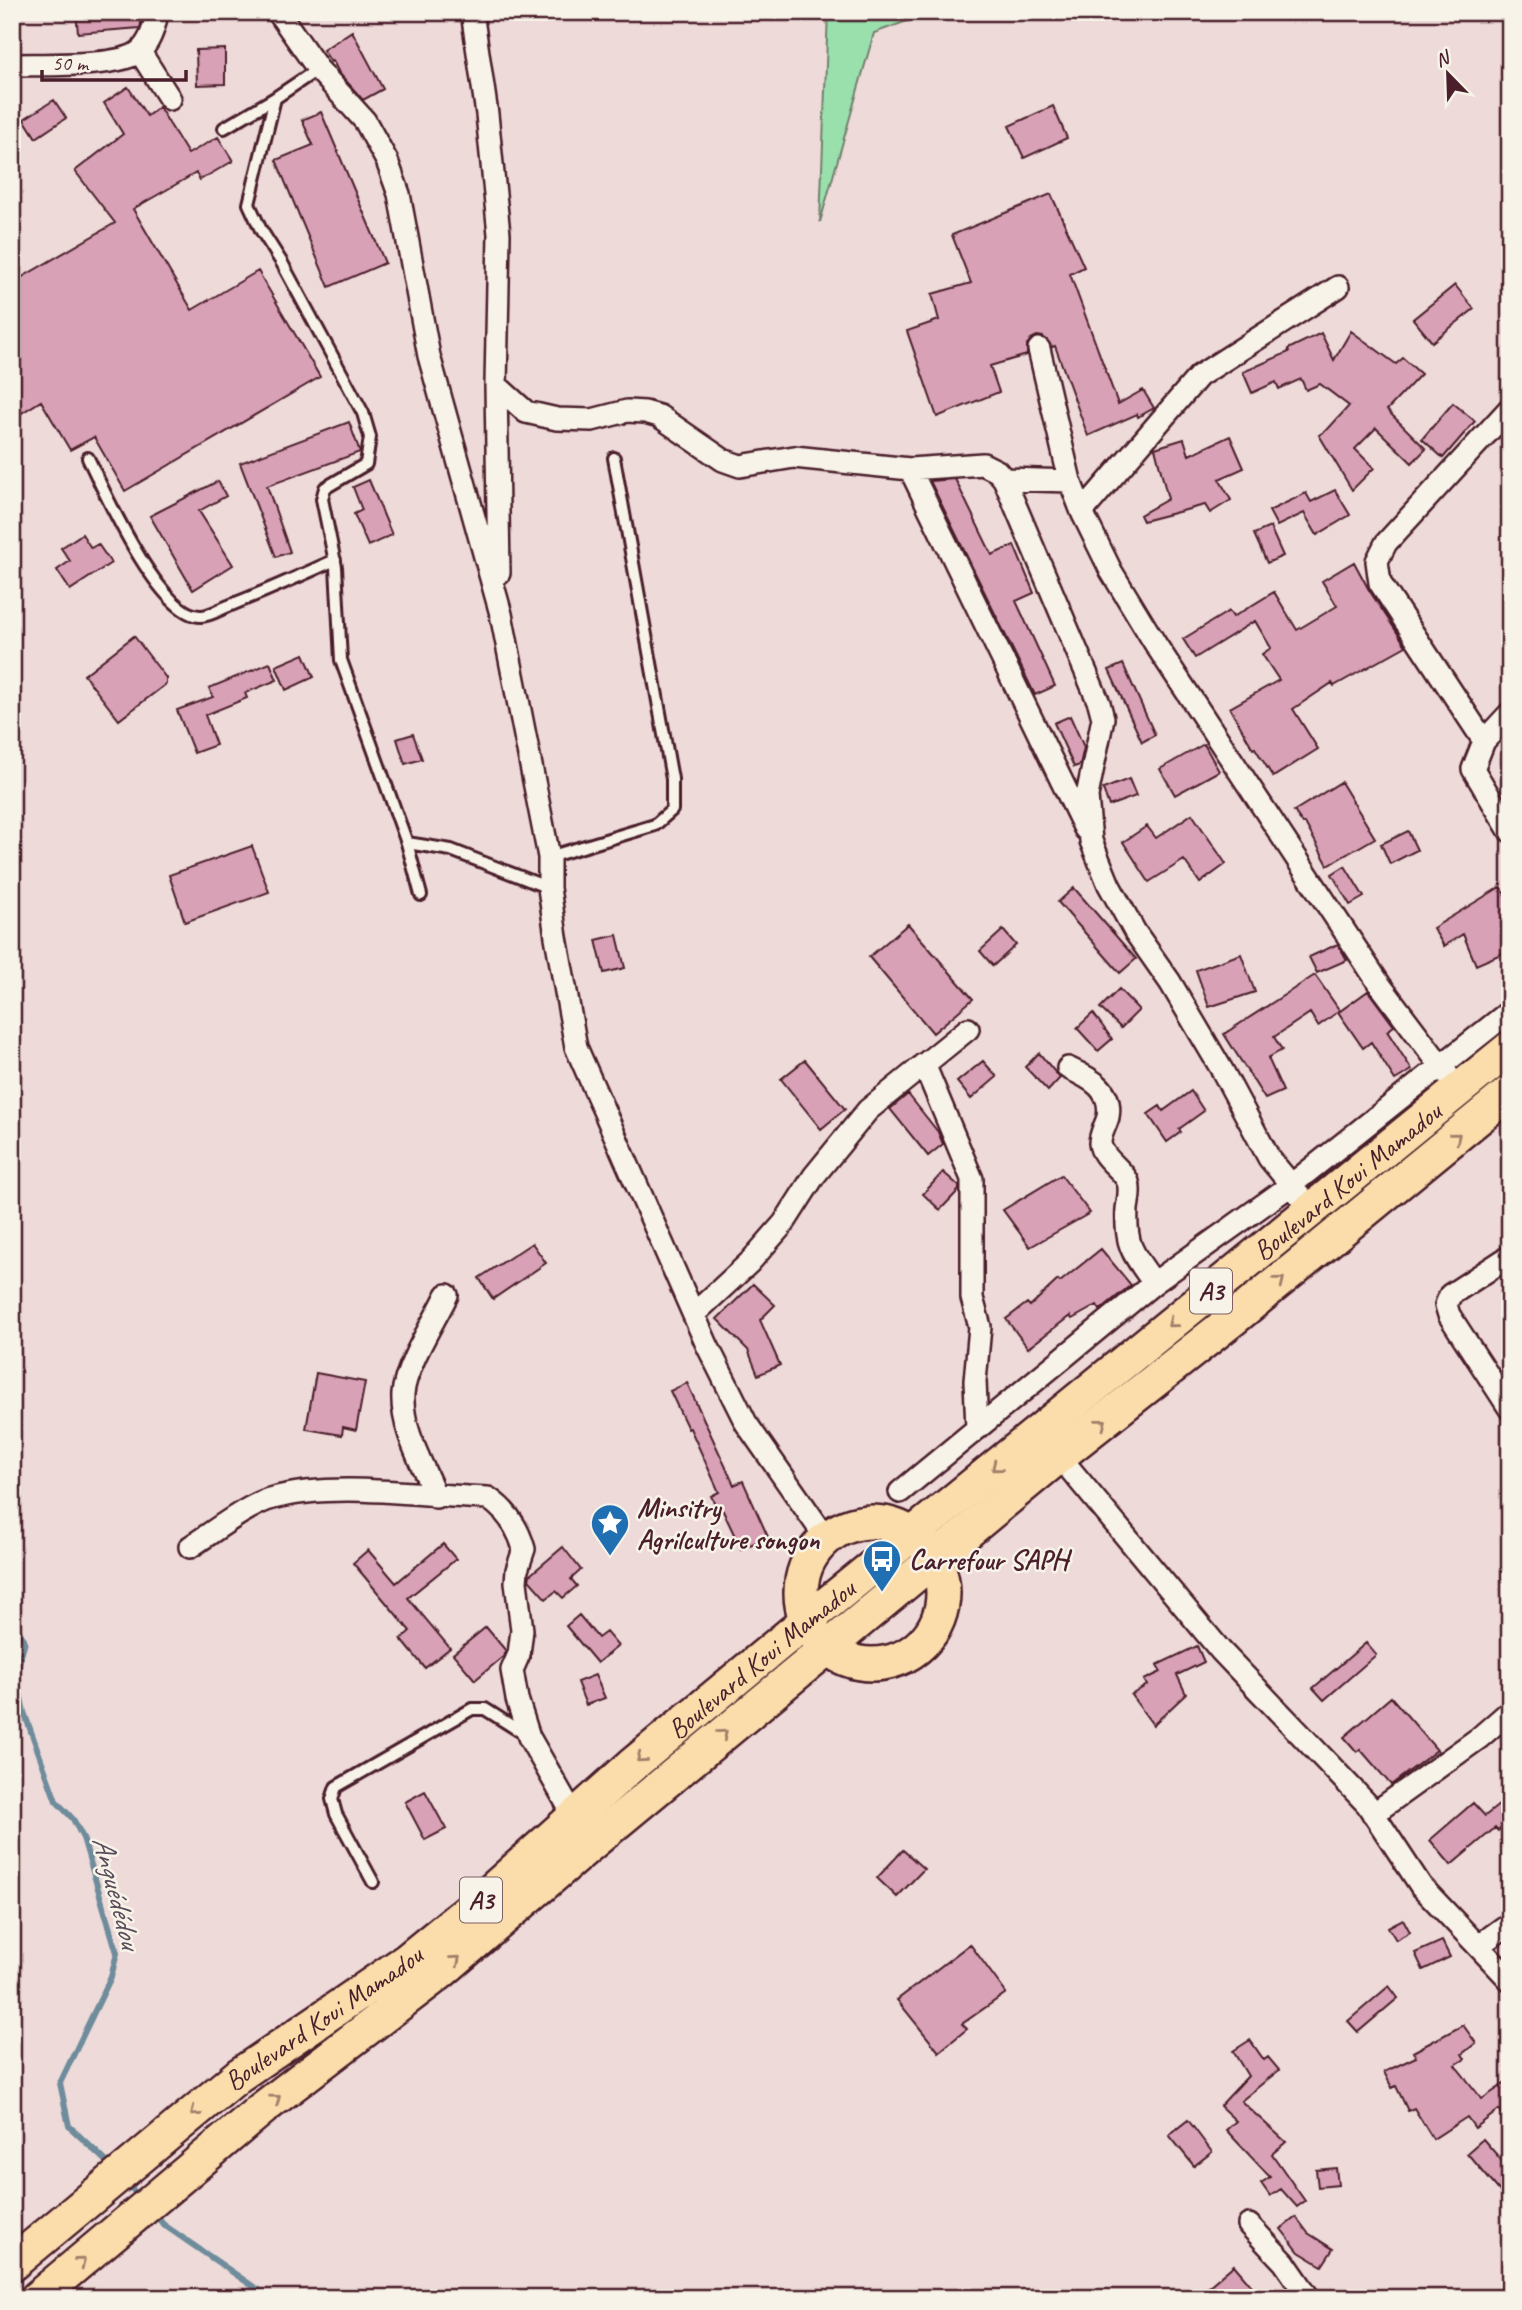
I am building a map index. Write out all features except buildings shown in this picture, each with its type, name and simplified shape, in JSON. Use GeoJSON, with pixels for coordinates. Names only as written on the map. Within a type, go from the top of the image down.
{"type":"FeatureCollection","features":[{"type":"Feature","properties":{"kind":"main road","name":"Boulevard Koui Mamadou"},"geometry":{"type":"LineString","coordinates":[[12,2264],[239,2075],[407,1961],[481,1900],[574,1816],[913,1534],[1301,1197],[1450,1078],[1510,1048]]}},
{"type":"Feature","properties":{"kind":"main road","name":"Boulevard Koui Mamadou"},"geometry":{"type":"LineString","coordinates":[[37,2298],[263,2108],[440,1973],[587,1847],[1059,1456],[1233,1319],[1510,1093]]}},
{"type":"Feature","properties":{"kind":"main road"},"geometry":{"type":"LineString","coordinates":[[869,1522],[892,1524],[913,1534],[926,1545],[936,1560],[943,1583],[942,1607],[933,1630],[918,1648],[896,1660],[872,1664],[848,1660],[827,1648],[815,1636],[806,1621],[801,1599],[803,1577],[811,1556],[827,1538],[846,1527],[869,1522]]}},
{"type":"Feature","properties":{"kind":"street"},"geometry":{"type":"LineString","coordinates":[[12,65],[121,60],[140,52],[155,27],[158,12]]}},
{"type":"Feature","properties":{"kind":"street"},"geometry":{"type":"LineString","coordinates":[[278,12],[318,69],[365,121],[387,161],[399,194],[429,356],[501,614],[549,857],[549,888],[576,1047],[694,1314],[746,1423],[827,1538]]}},
{"type":"Feature","properties":{"kind":"street"},"geometry":{"type":"LineString","coordinates":[[472,12],[487,114],[499,234],[496,385],[497,540],[501,614]]}},
{"type":"Feature","properties":{"kind":"street"},"geometry":{"type":"LineString","coordinates":[[140,52],[170,99]]}},
{"type":"Feature","properties":{"kind":"street"},"geometry":{"type":"LineString","coordinates":[[1082,512],[1199,376],[1338,286]]}},
{"type":"Feature","properties":{"kind":"street"},"geometry":{"type":"LineString","coordinates":[[1039,349],[1070,481],[1111,572],[1156,645],[1380,985],[1450,1078],[1510,1011]]}},
{"type":"Feature","properties":{"kind":"street"},"geometry":{"type":"LineString","coordinates":[[496,385],[526,412],[557,419],[592,420],[626,411],[652,414],[723,460],[740,466],[794,457],[910,469],[984,464],[997,471],[1004,479],[1103,718],[1087,796],[1091,841]]}},
{"type":"Feature","properties":{"kind":"street"},"geometry":{"type":"LineString","coordinates":[[1484,741],[1380,583],[1377,561],[1387,543],[1510,408]]}},
{"type":"Feature","properties":{"kind":"street"},"geometry":{"type":"LineString","coordinates":[[900,1492],[1154,1283],[1301,1197],[1269,1158],[1222,1070],[1176,993],[1135,932],[1109,885],[1091,841],[910,469]]}},
{"type":"Feature","properties":{"kind":"street"},"geometry":{"type":"LineString","coordinates":[[1004,479],[1070,481]]}},
{"type":"Feature","properties":{"kind":"street"},"geometry":{"type":"LineString","coordinates":[[1510,713],[1484,741],[1473,769],[1510,831]]}},
{"type":"Feature","properties":{"kind":"street"},"geometry":{"type":"LineString","coordinates":[[694,1314],[749,1263],[784,1223],[814,1176],[868,1110],[968,1029]]}},
{"type":"Feature","properties":{"kind":"street"},"geometry":{"type":"LineString","coordinates":[[924,1064],[972,1179],[972,1298],[980,1327],[975,1381],[977,1429]]}},
{"type":"Feature","properties":{"kind":"street"},"geometry":{"type":"LineString","coordinates":[[1068,1068],[1091,1078],[1104,1091],[1109,1103],[1108,1118],[1100,1141],[1101,1149],[1128,1181],[1130,1191],[1126,1229],[1130,1251],[1154,1283]]}},
{"type":"Feature","properties":{"kind":"street"},"geometry":{"type":"LineString","coordinates":[[1510,1256],[1450,1296],[1446,1305],[1449,1315],[1510,1409]]}},
{"type":"Feature","properties":{"kind":"street"},"geometry":{"type":"LineString","coordinates":[[436,1497],[407,1424],[403,1394],[407,1375],[447,1295]]}},
{"type":"Feature","properties":{"kind":"street"},"geometry":{"type":"LineString","coordinates":[[1059,1456],[1221,1651],[1367,1804],[1421,1886],[1510,1980]]}},
{"type":"Feature","properties":{"kind":"street"},"geometry":{"type":"LineString","coordinates":[[190,1547],[271,1498],[327,1489],[488,1498],[504,1511],[518,1531],[524,1549],[516,1581],[522,1630],[519,1654],[512,1670],[517,1699],[528,1737],[574,1816]]}},
{"type":"Feature","properties":{"kind":"street"},"geometry":{"type":"LineString","coordinates":[[1373,1814],[1479,1738],[1510,1711]]}},
{"type":"Feature","properties":{"kind":"street"},"geometry":{"type":"LineString","coordinates":[[1478,1946],[1510,1923]]}},
{"type":"Feature","properties":{"kind":"street"},"geometry":{"type":"LineString","coordinates":[[1249,2225],[1284,2262],[1309,2298]]}},
{"type":"Feature","properties":{"kind":"lane"},"geometry":{"type":"LineString","coordinates":[[224,128],[318,69]]}},
{"type":"Feature","properties":{"kind":"lane"},"geometry":{"type":"LineString","coordinates":[[275,98],[249,204],[363,413],[370,437],[366,464],[324,488],[322,499],[335,559],[341,660],[407,843],[421,895]]}},
{"type":"Feature","properties":{"kind":"lane"},"geometry":{"type":"LineString","coordinates":[[88,458],[130,543],[165,592],[191,614],[202,617],[261,594],[335,559]]}},
{"type":"Feature","properties":{"kind":"lane"},"geometry":{"type":"LineString","coordinates":[[549,857],[654,825],[672,810],[672,779],[614,458]]}},
{"type":"Feature","properties":{"kind":"lane"},"geometry":{"type":"LineString","coordinates":[[407,843],[451,850],[549,888]]}},
{"type":"Feature","properties":{"kind":"lane"},"geometry":{"type":"LineString","coordinates":[[373,1882],[336,1814],[332,1799],[336,1787],[472,1709],[485,1709],[528,1737]]}},
{"type":"Feature","properties":{"kind":"green space"},"geometry":{"type":"Polygon","coordinates":[[[828,12],[932,12],[874,33],[820,222],[828,12]]]}},
{"type":"Feature","properties":{"kind":"waterway","name":"Anguédédou"},"geometry":{"type":"LineString","coordinates":[[12,1618],[25,1642],[16,1673],[24,1712],[56,1801],[73,1819],[83,1838],[117,1953],[111,1977],[60,2083],[69,2126],[113,2168]]}},
{"type":"Feature","properties":{"kind":"waterway","name":"Anguédédou"},"geometry":{"type":"LineString","coordinates":[[125,2181],[141,2199]]}},
{"type":"Feature","properties":{"kind":"waterway","name":"Anguédédou"},"geometry":{"type":"LineString","coordinates":[[153,2213],[164,2225],[270,2298]]}},
{"type":"Feature","properties":{"kind":"place","name":"Minsitry Agrilculture songon"},"geometry":{"type":"Point","coordinates":[610,1557]}},
{"type":"Feature","properties":{"kind":"place","name":"Carrefour SAPH"},"geometry":{"type":"Point","coordinates":[882,1593]}}]}
